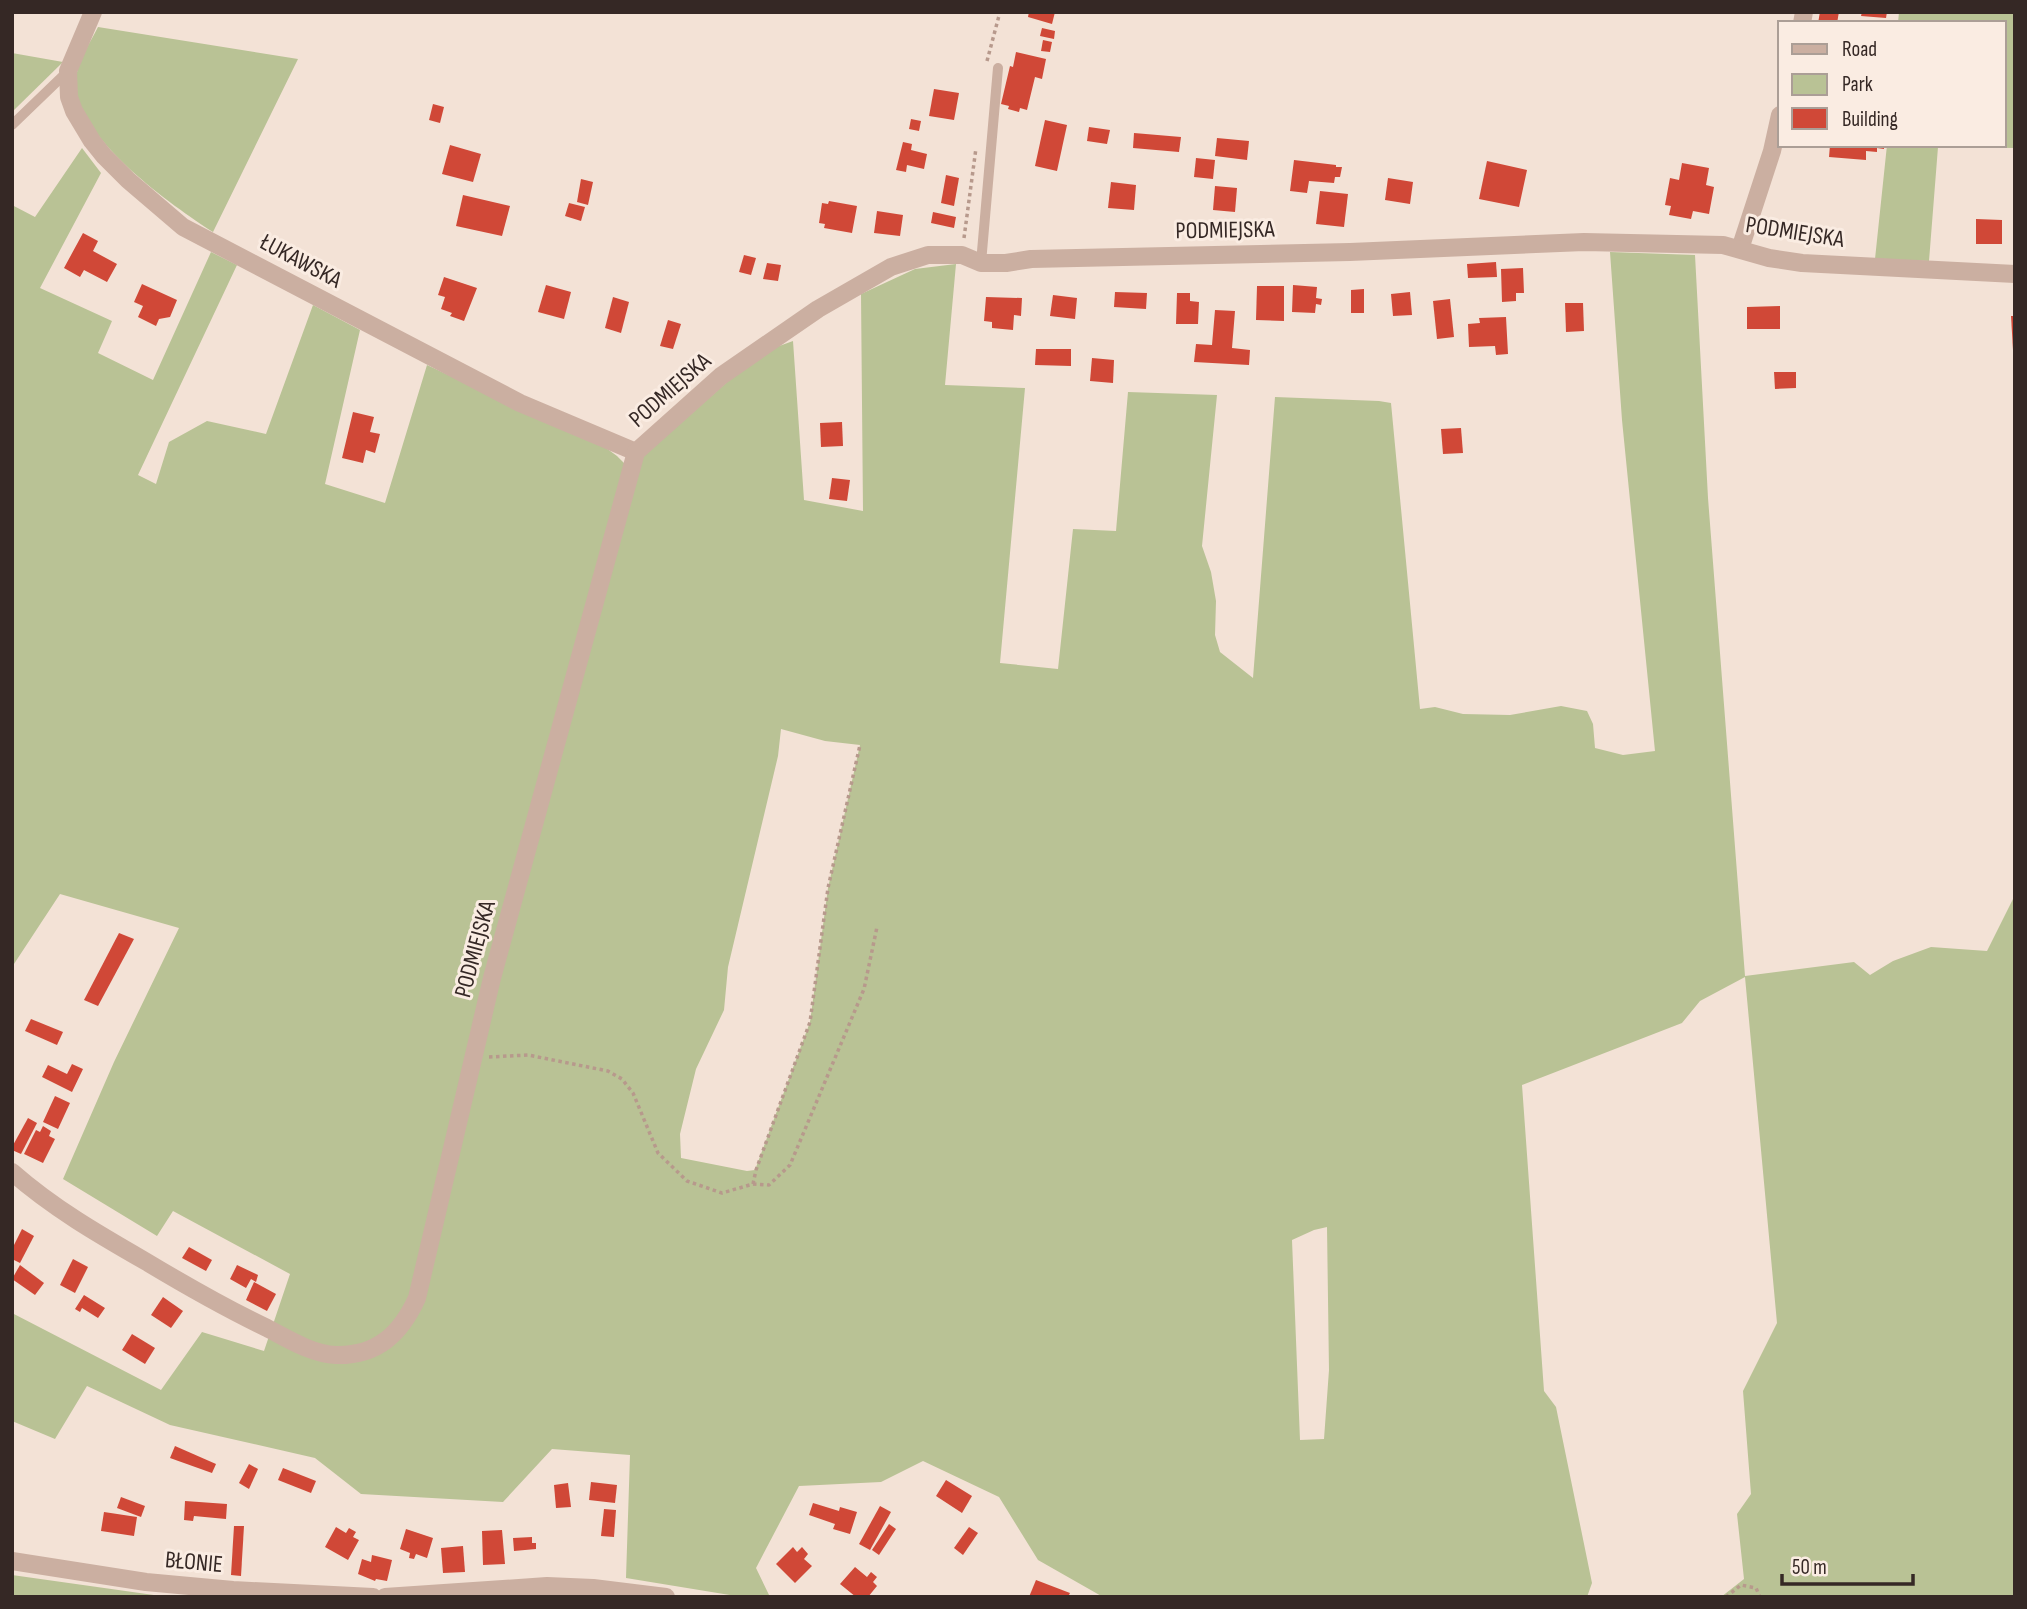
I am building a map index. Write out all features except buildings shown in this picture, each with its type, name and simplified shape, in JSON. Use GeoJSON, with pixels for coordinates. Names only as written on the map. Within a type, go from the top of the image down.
{"type":"FeatureCollection","features":[{"type":"Feature","properties":{"kind":"street","name":"ŁUKAWSKA"},"geometry":{"type":"LineString","coordinates":[[93,12],[68,71],[69,97],[74,111],[92,141],[128,180],[183,227],[520,403],[636,453]]}},
{"type":"Feature","properties":{"kind":"street"},"geometry":{"type":"LineString","coordinates":[[1740,249],[1765,174],[1778,123]]}},
{"type":"Feature","properties":{"kind":"street","name":"PODMIEJSKA"},"geometry":{"type":"LineString","coordinates":[[12,1172],[65,1215],[223,1307],[324,1354],[344,1355],[388,1341],[409,1316],[417,1298],[492,978],[636,453],[721,376],[797,322],[891,267],[928,255],[962,255],[981,263],[1006,263],[1031,259],[1350,252],[1584,242],[1701,244],[1740,249],[1769,258],[1802,263],[2015,274]]}},
{"type":"Feature","properties":{"kind":"street","name":"BŁONIE"},"geometry":{"type":"LineString","coordinates":[[12,1561],[146,1583],[233,1593],[373,1597]]}},
{"type":"Feature","properties":{"kind":"street"},"geometry":{"type":"LineString","coordinates":[[385,1597],[547,1586],[593,1588],[666,1597]]}},
{"type":"Feature","properties":{"kind":"lane"},"geometry":{"type":"LineString","coordinates":[[981,263],[998,68]]}},
{"type":"Feature","properties":{"kind":"lane"},"geometry":{"type":"LineString","coordinates":[[12,125],[68,71]]}},
{"type":"Feature","properties":{"kind":"path"},"geometry":{"type":"LineString","coordinates":[[753,1184],[810,1022],[828,888],[860,745]]}},
{"type":"Feature","properties":{"kind":"path"},"geometry":{"type":"LineString","coordinates":[[473,1059],[528,1055],[608,1071],[622,1079],[633,1093],[658,1153],[687,1181],[722,1192],[753,1184],[769,1185],[790,1165],[864,989],[877,927]]}},
{"type":"Feature","properties":{"kind":"path"},"geometry":{"type":"LineString","coordinates":[[1726,1597],[1741,1585],[1756,1588],[1760,1597]]}},
{"type":"Feature","properties":{"kind":"green space"},"geometry":{"type":"Polygon","coordinates":[[[1899,12],[2015,12],[2015,148],[1938,147],[2006,147],[2006,21],[1898,21],[1899,12]]]}},
{"type":"Feature","properties":{"kind":"green space"},"geometry":{"type":"Polygon","coordinates":[[[98,27],[298,59],[213,232],[173,204],[127,166],[105,144],[89,121],[78,99],[76,77],[82,57],[98,27]]]}},
{"type":"Feature","properties":{"kind":"green space"},"geometry":{"type":"Polygon","coordinates":[[[12,53],[63,62],[12,112],[12,53]]]}},
{"type":"Feature","properties":{"kind":"green space"},"geometry":{"type":"Polygon","coordinates":[[[1887,147],[1938,147],[1929,261],[1875,259],[1887,147]]]}},
{"type":"Feature","properties":{"kind":"green space"},"geometry":{"type":"Polygon","coordinates":[[[82,148],[101,173],[40,288],[112,321],[98,353],[153,380],[211,252],[237,265],[138,475],[156,484],[169,442],[207,421],[266,434],[313,305],[360,330],[325,484],[385,503],[427,365],[553,424],[591,437],[631,470],[643,456],[760,353],[793,341],[804,500],[863,511],[861,294],[915,269],[956,264],[945,385],[1025,388],[1000,663],[1058,669],[1073,529],[1116,531],[1128,392],[1217,395],[1202,546],[1211,572],[1216,601],[1215,635],[1220,652],[1253,678],[1275,397],[1391,403],[1420,709],[1435,707],[1463,714],[1510,715],[1561,706],[1587,711],[1593,724],[1595,748],[1623,755],[1655,751],[1622,420],[1610,252],[1695,255],[1708,498],[1745,976],[1854,962],[1870,975],[1893,961],[1931,947],[1987,951],[2015,895],[2015,1597],[1721,1597],[1744,1579],[1737,1514],[1751,1494],[1743,1391],[1777,1323],[1745,977],[1700,1001],[1682,1023],[1522,1085],[1544,1391],[1556,1407],[1592,1583],[1587,1597],[1103,1597],[1038,1560],[999,1497],[923,1461],[881,1482],[799,1486],[756,1568],[770,1597],[742,1597],[626,1578],[630,1455],[552,1449],[503,1502],[361,1494],[315,1458],[170,1425],[87,1386],[55,1439],[12,1421],[12,1313],[161,1390],[202,1332],[264,1351],[290,1274],[173,1211],[157,1236],[63,1179],[114,1062],[179,928],[60,894],[12,967],[12,205],[35,217],[82,148]],[[781,729],[778,756],[728,967],[724,1010],[696,1069],[680,1134],[681,1158],[747,1171],[755,1170],[810,1022],[828,888],[860,745],[825,741],[781,729]],[[1327,1227],[1292,1240],[1300,1440],[1324,1439],[1329,1370],[1327,1227]]]}},
{"type":"Feature","properties":{"kind":"green space"},"geometry":{"type":"Polygon","coordinates":[[[12,1575],[168,1597],[12,1597],[12,1575]]]}}]}
